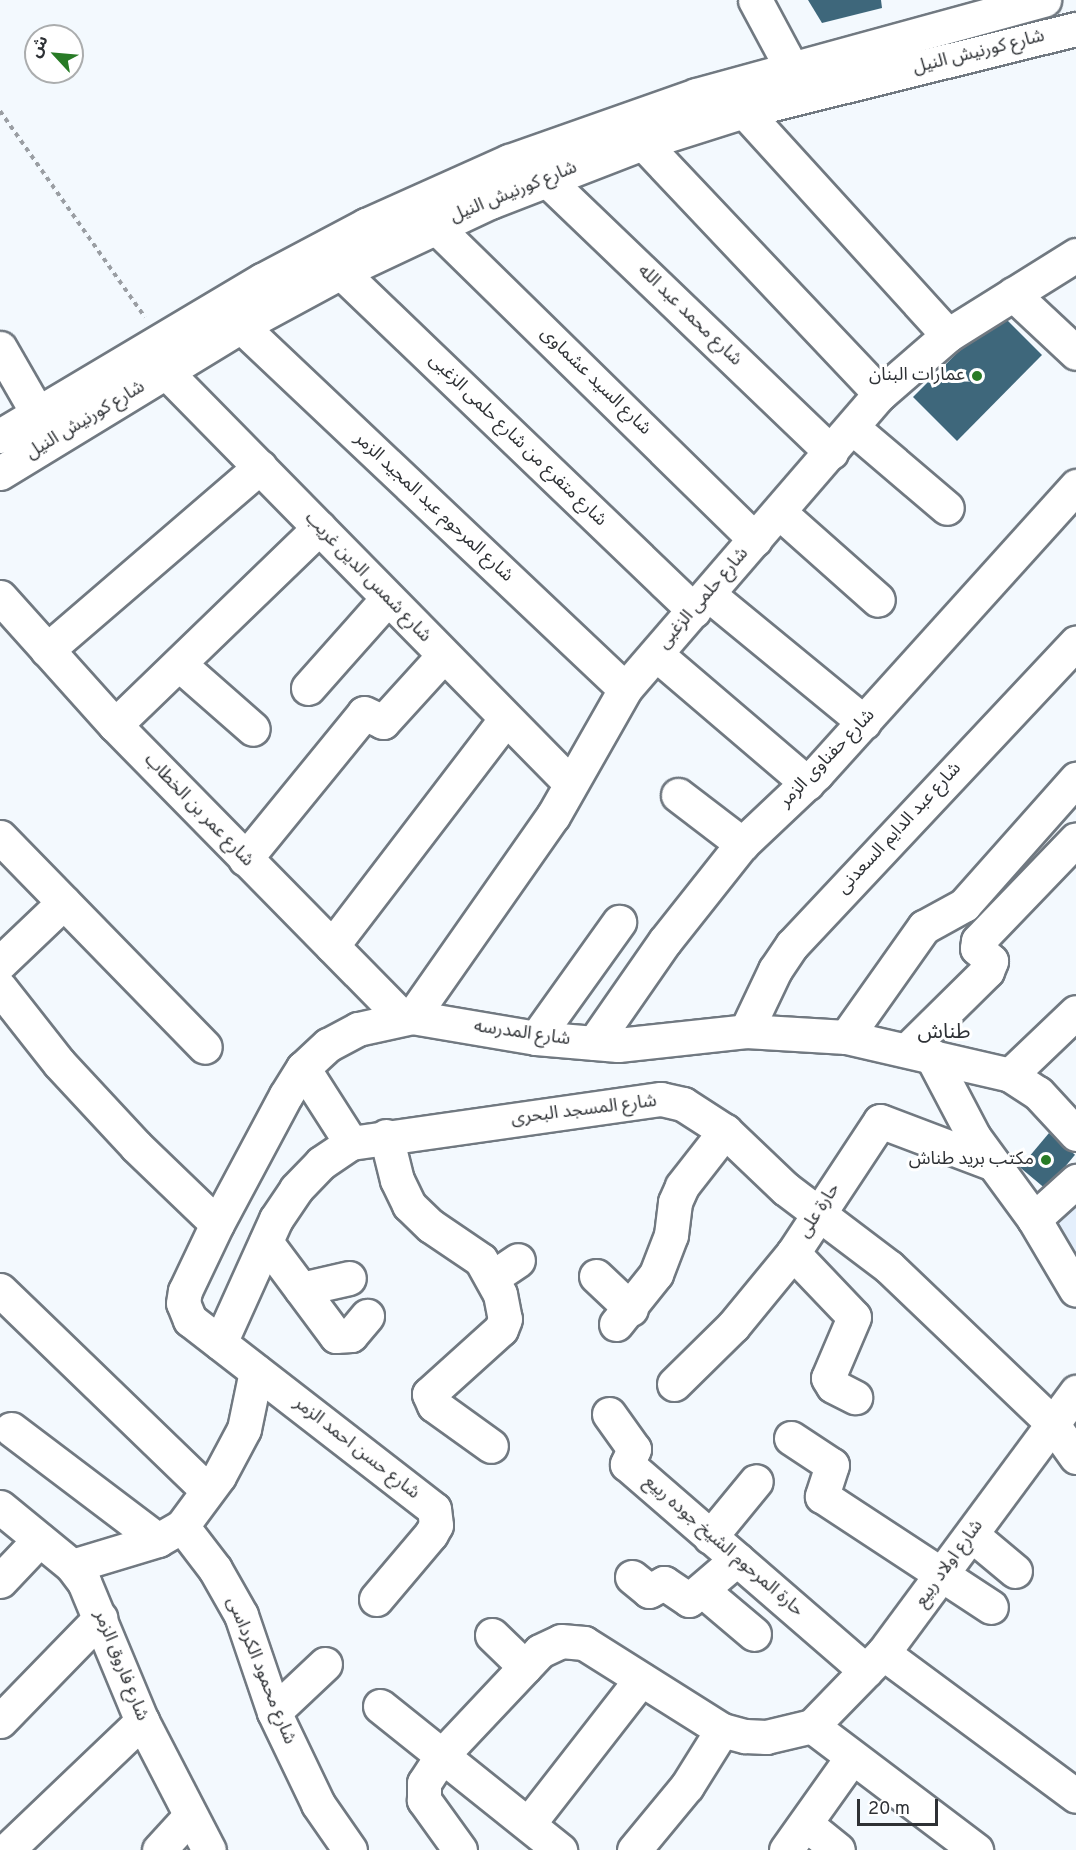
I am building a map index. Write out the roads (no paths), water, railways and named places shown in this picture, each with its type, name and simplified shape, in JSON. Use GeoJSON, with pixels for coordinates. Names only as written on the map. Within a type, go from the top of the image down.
{"type":"FeatureCollection","features":[{"type":"Feature","properties":{"kind":"street"},"geometry":{"type":"LineString","coordinates":[[755,0],[791,67]]}},
{"type":"Feature","properties":{"kind":"street","name":"شارع كورنيش النيل"},"geometry":{"type":"LineString","coordinates":[[0,436],[162,339],[356,231],[509,161],[602,126],[791,67],[1044,0]]}},
{"type":"Feature","properties":{"kind":"street","name":"شارع كورنيش النيل"},"geometry":{"type":"LineString","coordinates":[[0,473],[241,326],[341,272],[435,226],[546,179],[643,143],[744,111],[1076,29]]}},
{"type":"Feature","properties":{"kind":"street"},"geometry":{"type":"LineString","coordinates":[[744,111],[948,335]]}},
{"type":"Feature","properties":{"kind":"street"},"geometry":{"type":"LineString","coordinates":[[643,143],[880,394]]}},
{"type":"Feature","properties":{"kind":"street","name":"شارع محمد عبد الله"},"geometry":{"type":"LineString","coordinates":[[546,179],[831,452]]}},
{"type":"Feature","properties":{"kind":"street","name":"شارع السيد عشماوى"},"geometry":{"type":"LineString","coordinates":[[435,226],[755,539]]}},
{"type":"Feature","properties":{"kind":"street","name":"شارع حلمى الزغبى"},"geometry":{"type":"LineString","coordinates":[[408,1017],[553,816],[625,689],[853,428],[880,394],[948,335],[1076,255]]}},
{"type":"Feature","properties":{"kind":"street","name":"شارع متفرع من شارع حلمى الزغبى"},"geometry":{"type":"LineString","coordinates":[[341,272],[701,603],[864,722]]}},
{"type":"Feature","properties":{"kind":"street"},"geometry":{"type":"LineString","coordinates":[[1013,294],[1076,353]]}},
{"type":"Feature","properties":{"kind":"street","name":"شارع المرحوم عبد المجيد الزمر"},"geometry":{"type":"LineString","coordinates":[[241,326],[625,689]]}},
{"type":"Feature","properties":{"kind":"street"},"geometry":{"type":"LineString","coordinates":[[0,348],[38,414]]}},
{"type":"Feature","properties":{"kind":"street","name":"شارع شمس الدين غريب"},"geometry":{"type":"LineString","coordinates":[[166,372],[505,720],[570,783]]}},
{"type":"Feature","properties":{"kind":"street"},"geometry":{"type":"LineString","coordinates":[[853,428],[947,508]]}},
{"type":"Feature","properties":{"kind":"street"},"geometry":{"type":"LineString","coordinates":[[47,650],[260,467]]}},
{"type":"Feature","properties":{"kind":"street","name":"شارع حفناوى الزمر"},"geometry":{"type":"LineString","coordinates":[[594,1043],[665,941],[742,844],[807,783],[864,722],[1076,486]]}},
{"type":"Feature","properties":{"kind":"street"},"geometry":{"type":"LineString","coordinates":[[779,512],[878,600]]}},
{"type":"Feature","properties":{"kind":"street"},"geometry":{"type":"LineString","coordinates":[[115,725],[319,528]]}},
{"type":"Feature","properties":{"kind":"street","name":"شارع عمر بن الخطاب"},"geometry":{"type":"LineString","coordinates":[[0,597],[115,725],[245,859],[332,946],[408,1017]]}},
{"type":"Feature","properties":{"kind":"street"},"geometry":{"type":"LineString","coordinates":[[308,688],[387,598]]}},
{"type":"Feature","properties":{"kind":"street","name":"شارع عبد الدايم السعدنى"},"geometry":{"type":"LineString","coordinates":[[746,1031],[775,970],[799,937],[1076,643]]}},
{"type":"Feature","properties":{"kind":"street"},"geometry":{"type":"LineString","coordinates":[[656,654],[807,783]]}},
{"type":"Feature","properties":{"kind":"street"},"geometry":{"type":"LineString","coordinates":[[245,859],[364,713],[383,722],[443,656]]}},
{"type":"Feature","properties":{"kind":"street"},"geometry":{"type":"LineString","coordinates":[[180,664],[253,729]]}},
{"type":"Feature","properties":{"kind":"street"},"geometry":{"type":"LineString","coordinates":[[332,946],[505,720]]}},
{"type":"Feature","properties":{"kind":"street"},"geometry":{"type":"LineString","coordinates":[[846,1037],[924,927],[964,905],[1076,779]]}},
{"type":"Feature","properties":{"kind":"street"},"geometry":{"type":"LineString","coordinates":[[678,795],[742,844]]}},
{"type":"Feature","properties":{"kind":"street"},"geometry":{"type":"LineString","coordinates":[[0,837],[204,1047]]}},
{"type":"Feature","properties":{"kind":"street"},"geometry":{"type":"LineString","coordinates":[[1076,839],[978,941],[977,948],[991,961],[987,971],[920,1052],[991,1163],[1034,1219],[1076,1290]]}},
{"type":"Feature","properties":{"kind":"street"},"geometry":{"type":"LineString","coordinates":[[0,963],[64,902]]}},
{"type":"Feature","properties":{"kind":"street"},"geometry":{"type":"LineString","coordinates":[[536,1038],[619,922]]}},
{"type":"Feature","properties":{"kind":"street"},"geometry":{"type":"LineString","coordinates":[[0,988],[59,1064],[136,1146],[217,1224]]}},
{"type":"Feature","properties":{"kind":"street"},"geometry":{"type":"LineString","coordinates":[[1010,1075],[1076,1012]]}},
{"type":"Feature","properties":{"kind":"street","name":"شارع المدرسه"},"geometry":{"type":"LineString","coordinates":[[190,1320],[183,1303],[185,1291],[217,1224],[303,1068],[328,1045],[358,1029],[408,1017],[536,1038],[618,1045],[746,1031],[846,1037],[920,1052],[1010,1075],[1038,1093],[1076,1134]]}},
{"type":"Feature","properties":{"kind":"street"},"geometry":{"type":"LineString","coordinates":[[303,1068],[351,1143]]}},
{"type":"Feature","properties":{"kind":"street","name":"شارع المسجد البحرى"},"geometry":{"type":"LineString","coordinates":[[220,1343],[266,1242],[296,1189],[321,1163],[351,1143],[386,1136],[661,1099],[683,1104],[725,1131],[818,1215],[910,1286],[1050,1422],[1076,1456]]}},
{"type":"Feature","properties":{"kind":"street","name":"حارة على"},"geometry":{"type":"LineString","coordinates":[[674,1384],[733,1326],[793,1253],[880,1121],[991,1163]]}},
{"type":"Feature","properties":{"kind":"street"},"geometry":{"type":"LineString","coordinates":[[596,1276],[624,1317],[664,1255],[671,1235],[675,1202],[682,1186],[725,1131]]}},
{"type":"Feature","properties":{"kind":"street"},"geometry":{"type":"LineString","coordinates":[[386,1136],[397,1180],[409,1205],[431,1227],[506,1269],[505,1318],[501,1329],[429,1394],[434,1405],[491,1446]]}},
{"type":"Feature","properties":{"kind":"street"},"geometry":{"type":"LineString","coordinates":[[1034,1219],[1076,1181]]}},
{"type":"Feature","properties":{"kind":"street"},"geometry":{"type":"LineString","coordinates":[[266,1242],[336,1336],[351,1335],[367,1316]]}},
{"type":"Feature","properties":{"kind":"street"},"geometry":{"type":"LineString","coordinates":[[793,1253],[854,1317],[850,1359],[829,1383],[855,1397]]}},
{"type":"Feature","properties":{"kind":"street"},"geometry":{"type":"LineString","coordinates":[[300,1289],[349,1278]]}},
{"type":"Feature","properties":{"kind":"street"},"geometry":{"type":"LineString","coordinates":[[0,1290],[207,1490]]}},
{"type":"Feature","properties":{"kind":"street","name":"شارع حسن احمد الزمر"},"geometry":{"type":"LineString","coordinates":[[190,1320],[434,1509],[436,1525],[431,1534],[376,1599]]}},
{"type":"Feature","properties":{"kind":"street"},"geometry":{"type":"LineString","coordinates":[[72,1566],[170,1533],[219,1476],[244,1429],[256,1371]]}},
{"type":"Feature","properties":{"kind":"street","name":"شارع اولاد ربيع"},"geometry":{"type":"LineString","coordinates":[[812,1726],[874,1662],[942,1577],[1050,1422],[1076,1392]]}},
{"type":"Feature","properties":{"kind":"street","name":"حارة المرحوم الشيخ جوده ربيع"},"geometry":{"type":"LineString","coordinates":[[609,1414],[634,1449],[627,1464],[736,1559],[874,1662],[1076,1796]]}},
{"type":"Feature","properties":{"kind":"street","name":"شارع محمود الكرداسى"},"geometry":{"type":"LineString","coordinates":[[11,1429],[170,1533],[215,1569],[241,1615],[274,1712],[318,1804],[350,1850]]}},
{"type":"Feature","properties":{"kind":"street"},"geometry":{"type":"LineString","coordinates":[[791,1438],[832,1465],[822,1496],[942,1577],[991,1607]]}},
{"type":"Feature","properties":{"kind":"street"},"geometry":{"type":"LineString","coordinates":[[710,1537],[756,1481]]}},
{"type":"Feature","properties":{"kind":"street","name":"شارع فاروق الزمر"},"geometry":{"type":"LineString","coordinates":[[0,1507],[72,1566],[100,1618],[142,1721],[209,1850]]}},
{"type":"Feature","properties":{"kind":"street"},"geometry":{"type":"LineString","coordinates":[[972,1535],[1016,1571]]}},
{"type":"Feature","properties":{"kind":"street"},"geometry":{"type":"LineString","coordinates":[[0,1581],[39,1540]]}},
{"type":"Feature","properties":{"kind":"street"},"geometry":{"type":"LineString","coordinates":[[632,1577],[649,1591],[664,1583],[687,1600],[702,1590],[736,1559]]}},
{"type":"Feature","properties":{"kind":"street"},"geometry":{"type":"LineString","coordinates":[[702,1590],[754,1634]]}},
{"type":"Feature","properties":{"kind":"street"},"geometry":{"type":"LineString","coordinates":[[0,1721],[100,1618]]}},
{"type":"Feature","properties":{"kind":"street"},"geometry":{"type":"LineString","coordinates":[[492,1635],[525,1667]]}},
{"type":"Feature","properties":{"kind":"street"},"geometry":{"type":"LineString","coordinates":[[460,1850],[424,1800],[422,1791],[427,1774],[442,1754],[540,1651],[561,1641],[584,1643],[722,1730],[766,1737],[812,1726],[976,1850]]}},
{"type":"Feature","properties":{"kind":"street"},"geometry":{"type":"LineString","coordinates":[[274,1712],[325,1664]]}},
{"type":"Feature","properties":{"kind":"street"},"geometry":{"type":"LineString","coordinates":[[529,1823],[641,1679]]}},
{"type":"Feature","properties":{"kind":"street"},"geometry":{"type":"LineString","coordinates":[[380,1706],[560,1850]]}},
{"type":"Feature","properties":{"kind":"street"},"geometry":{"type":"LineString","coordinates":[[8,1850],[142,1721]]}},
{"type":"Feature","properties":{"kind":"street"},"geometry":{"type":"LineString","coordinates":[[634,1850],[687,1786],[722,1730]]}},
{"type":"Feature","properties":{"kind":"street"},"geometry":{"type":"LineString","coordinates":[[786,1850],[852,1757]]}},
{"type":"Feature","properties":{"kind":"street"},"geometry":{"type":"LineString","coordinates":[[159,1850],[190,1816]]}},
{"type":"Feature","properties":{"kind":"street"},"geometry":{"type":"LineString","coordinates":[[806,1824],[838,1850]]}},
{"type":"Feature","properties":{"kind":"place","name":"عمارات البنان"},"geometry":{"type":"Point","coordinates":[977,376]}},
{"type":"Feature","properties":{"kind":"place","name":"مكتب بريد طناش"},"geometry":{"type":"Point","coordinates":[1046,1160]}},
{"type":"Feature","properties":{"kind":"district","name":"طناش"},"geometry":{"type":"Point","coordinates":[944,1033]}}]}
